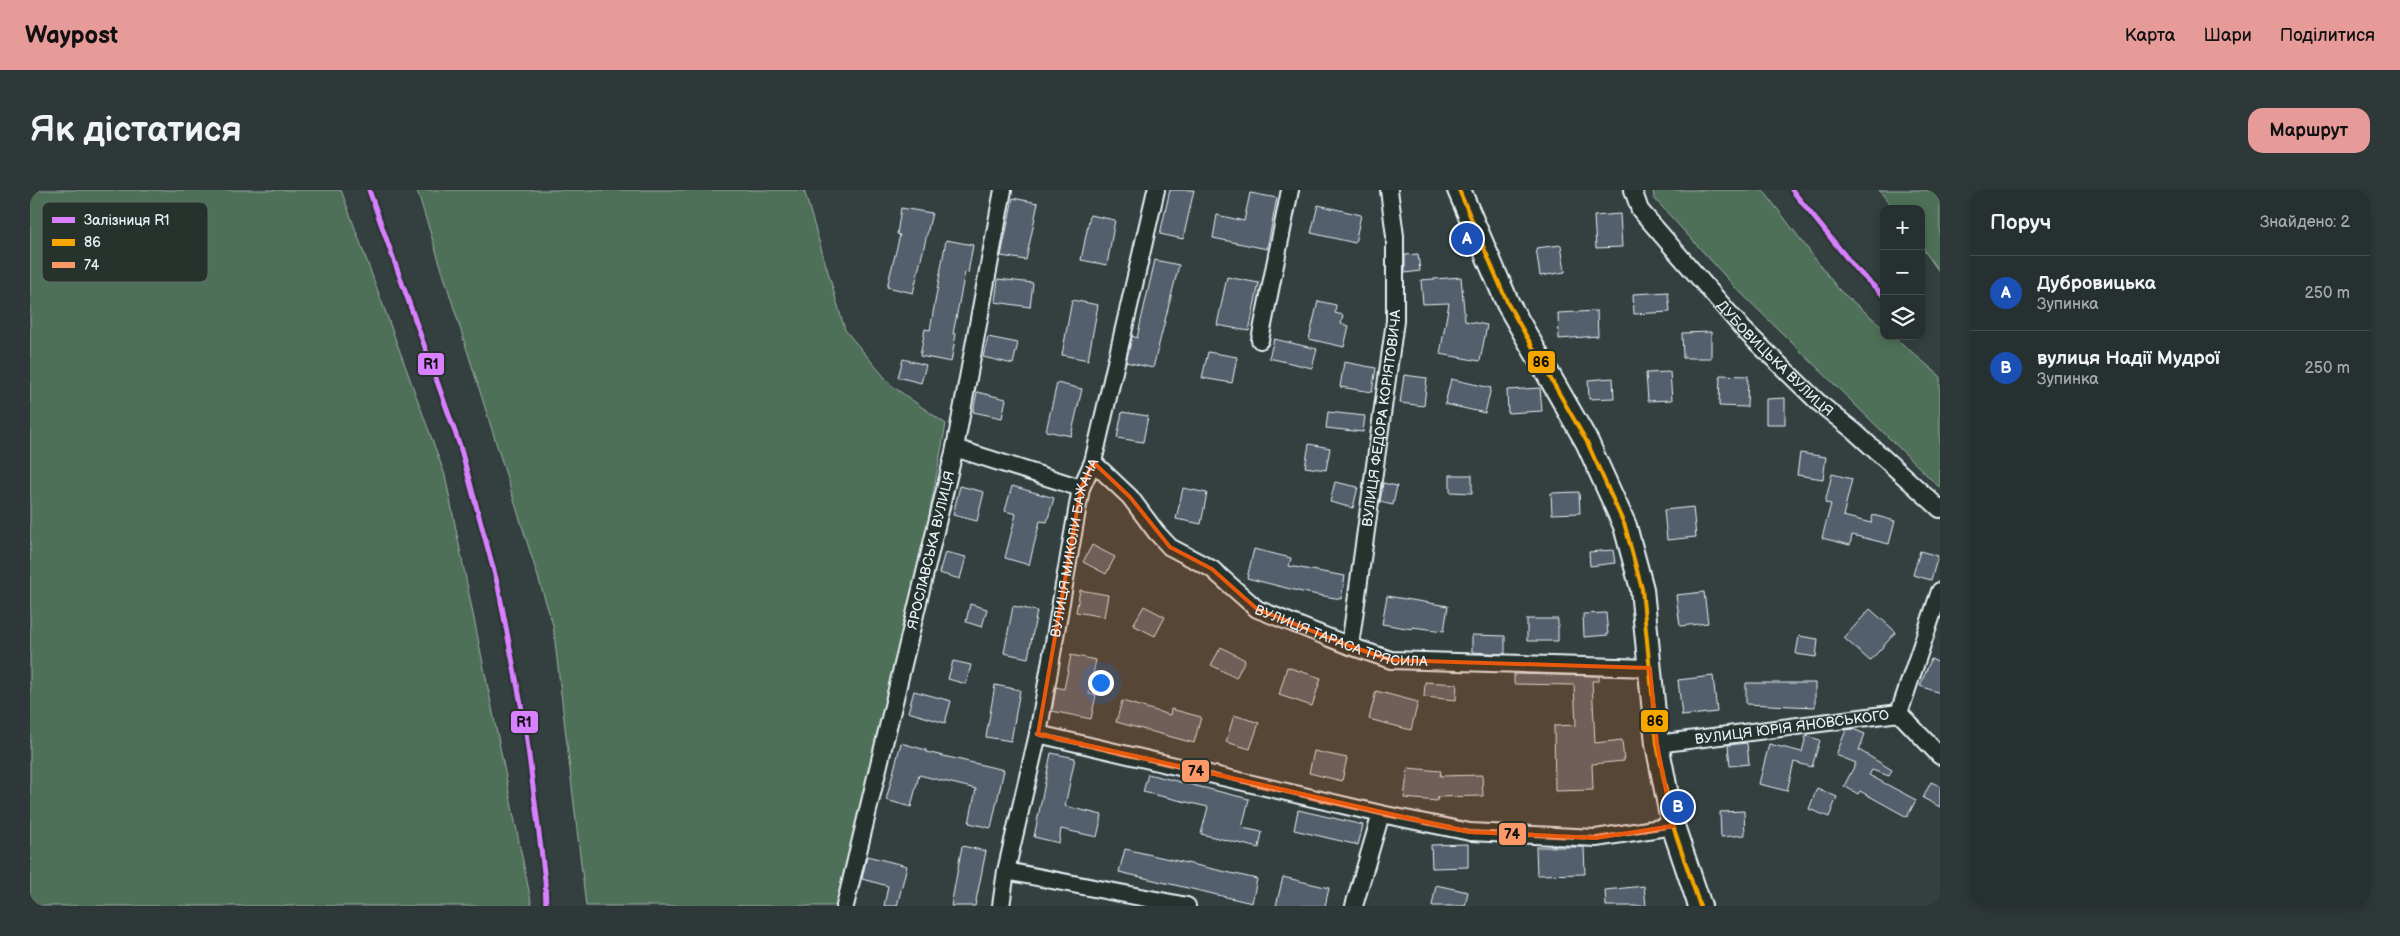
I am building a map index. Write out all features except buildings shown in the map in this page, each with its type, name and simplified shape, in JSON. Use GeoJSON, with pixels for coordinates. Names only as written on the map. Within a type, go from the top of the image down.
{"type":"FeatureCollection","features":[{"type":"Feature","properties":{"kind":"main road"},"geometry":{"type":"LineString","coordinates":[[1459,190],[1508,304],[1587,442],[1625,526],[1642,589],[1657,744],[1673,826],[1700,906]]}},
{"type":"Feature","properties":{"kind":"street","name":"ЯРОСЛАВСЬКА ВУЛИЦЯ"},"geometry":{"type":"LineString","coordinates":[[845,906],[955,448],[1003,190]]}},
{"type":"Feature","properties":{"kind":"street","name":"ВУЛИЦЯ МИКОЛИ БАЖАНА"},"geometry":{"type":"LineString","coordinates":[[1001,906],[1006,871],[1038,734],[1081,488],[1093,462],[1156,190]]}},
{"type":"Feature","properties":{"kind":"street"},"geometry":{"type":"LineString","coordinates":[[1260,340],[1290,190]]}},
{"type":"Feature","properties":{"kind":"street","name":"ВУЛИЦЯ ФЕДОРА КОРІЯТОВИЧА"},"geometry":{"type":"LineString","coordinates":[[1350,646],[1395,321],[1395,236],[1389,190]]}},
{"type":"Feature","properties":{"kind":"street","name":"ДУБОВИЦЬКА ВУЛИЦЯ"},"geometry":{"type":"LineString","coordinates":[[1634,190],[1640,210],[1744,330],[1819,403],[1854,431],[1940,509]]}},
{"type":"Feature","properties":{"kind":"street"},"geometry":{"type":"LineString","coordinates":[[955,448],[1081,488]]}},
{"type":"Feature","properties":{"kind":"street","name":"ВУЛИЦЯ ТАРАСА ТРЯСИЛА"},"geometry":{"type":"LineString","coordinates":[[1093,462],[1130,497],[1156,532],[1170,547],[1212,569],[1257,609],[1350,646],[1391,660],[1650,668]]}},
{"type":"Feature","properties":{"kind":"street"},"geometry":{"type":"LineString","coordinates":[[1899,713],[1940,591]]}},
{"type":"Feature","properties":{"kind":"street","name":"ВУЛИЦЯ ЮРІЯ ЯНОВСЬКОГО"},"geometry":{"type":"LineString","coordinates":[[1657,744],[1899,713],[1940,756]]}},
{"type":"Feature","properties":{"kind":"street"},"geometry":{"type":"LineString","coordinates":[[1038,734],[1381,814],[1490,834],[1596,838],[1673,826]]}},
{"type":"Feature","properties":{"kind":"street"},"geometry":{"type":"LineString","coordinates":[[1354,906],[1381,814]]}},
{"type":"Feature","properties":{"kind":"street"},"geometry":{"type":"LineString","coordinates":[[1006,871],[1187,906]]}},
{"type":"Feature","properties":{"kind":"highlighted area"},"geometry":{"type":"Polygon","coordinates":[[[1093,462],[1130,497],[1170,547],[1212,569],[1257,609],[1350,646],[1391,660],[1650,668],[1657,744],[1673,826],[1596,838],[1470,832],[1038,734],[1081,488],[1093,462]]]}},
{"type":"Feature","properties":{"kind":"green space"},"geometry":{"type":"Polygon","coordinates":[[[30,190],[341,190],[445,475],[532,906],[30,906],[30,190]]]}},
{"type":"Feature","properties":{"kind":"green space"},"geometry":{"type":"Polygon","coordinates":[[[417,190],[804,190],[845,330],[892,386],[946,424],[909,623],[841,906],[586,906],[553,625],[417,190]]]}},
{"type":"Feature","properties":{"kind":"green space"},"geometry":{"type":"Polygon","coordinates":[[[1653,190],[1763,190],[1839,290],[1880,325],[1880,340],[1898,340],[1940,376],[1940,488],[1735,287],[1654,198],[1653,190]]]}},
{"type":"Feature","properties":{"kind":"green space"},"geometry":{"type":"Polygon","coordinates":[[[1879,190],[1940,190],[1940,273],[1925,252],[1925,205],[1891,205],[1879,190]]]}},
{"type":"Feature","properties":{"kind":"rail line","name":"R1"},"geometry":{"type":"LineString","coordinates":[[369,190],[460,446],[498,586],[525,725],[545,880],[546,906]]}},
{"type":"Feature","properties":{"kind":"rail line","name":"R1"},"geometry":{"type":"LineString","coordinates":[[1792,190],[1855,268],[1883,295]]}},
{"type":"Feature","properties":{"kind":"transit line","name":"86"},"geometry":{"type":"LineString","coordinates":[[1459,190],[1508,304],[1587,442],[1625,526],[1642,589],[1657,744],[1673,826],[1700,906]]}},
{"type":"Feature","properties":{"kind":"transit line","name":"74"},"geometry":{"type":"LineString","coordinates":[[1038,734],[1381,814],[1470,832],[1596,838],[1673,826]]}},
{"type":"Feature","properties":{"kind":"place","name":"Дубровицька"},"geometry":{"type":"Point","coordinates":[1467,239]}},
{"type":"Feature","properties":{"kind":"place","name":"вулиця Надії Мудрої"},"geometry":{"type":"Point","coordinates":[1678,807]}}]}
